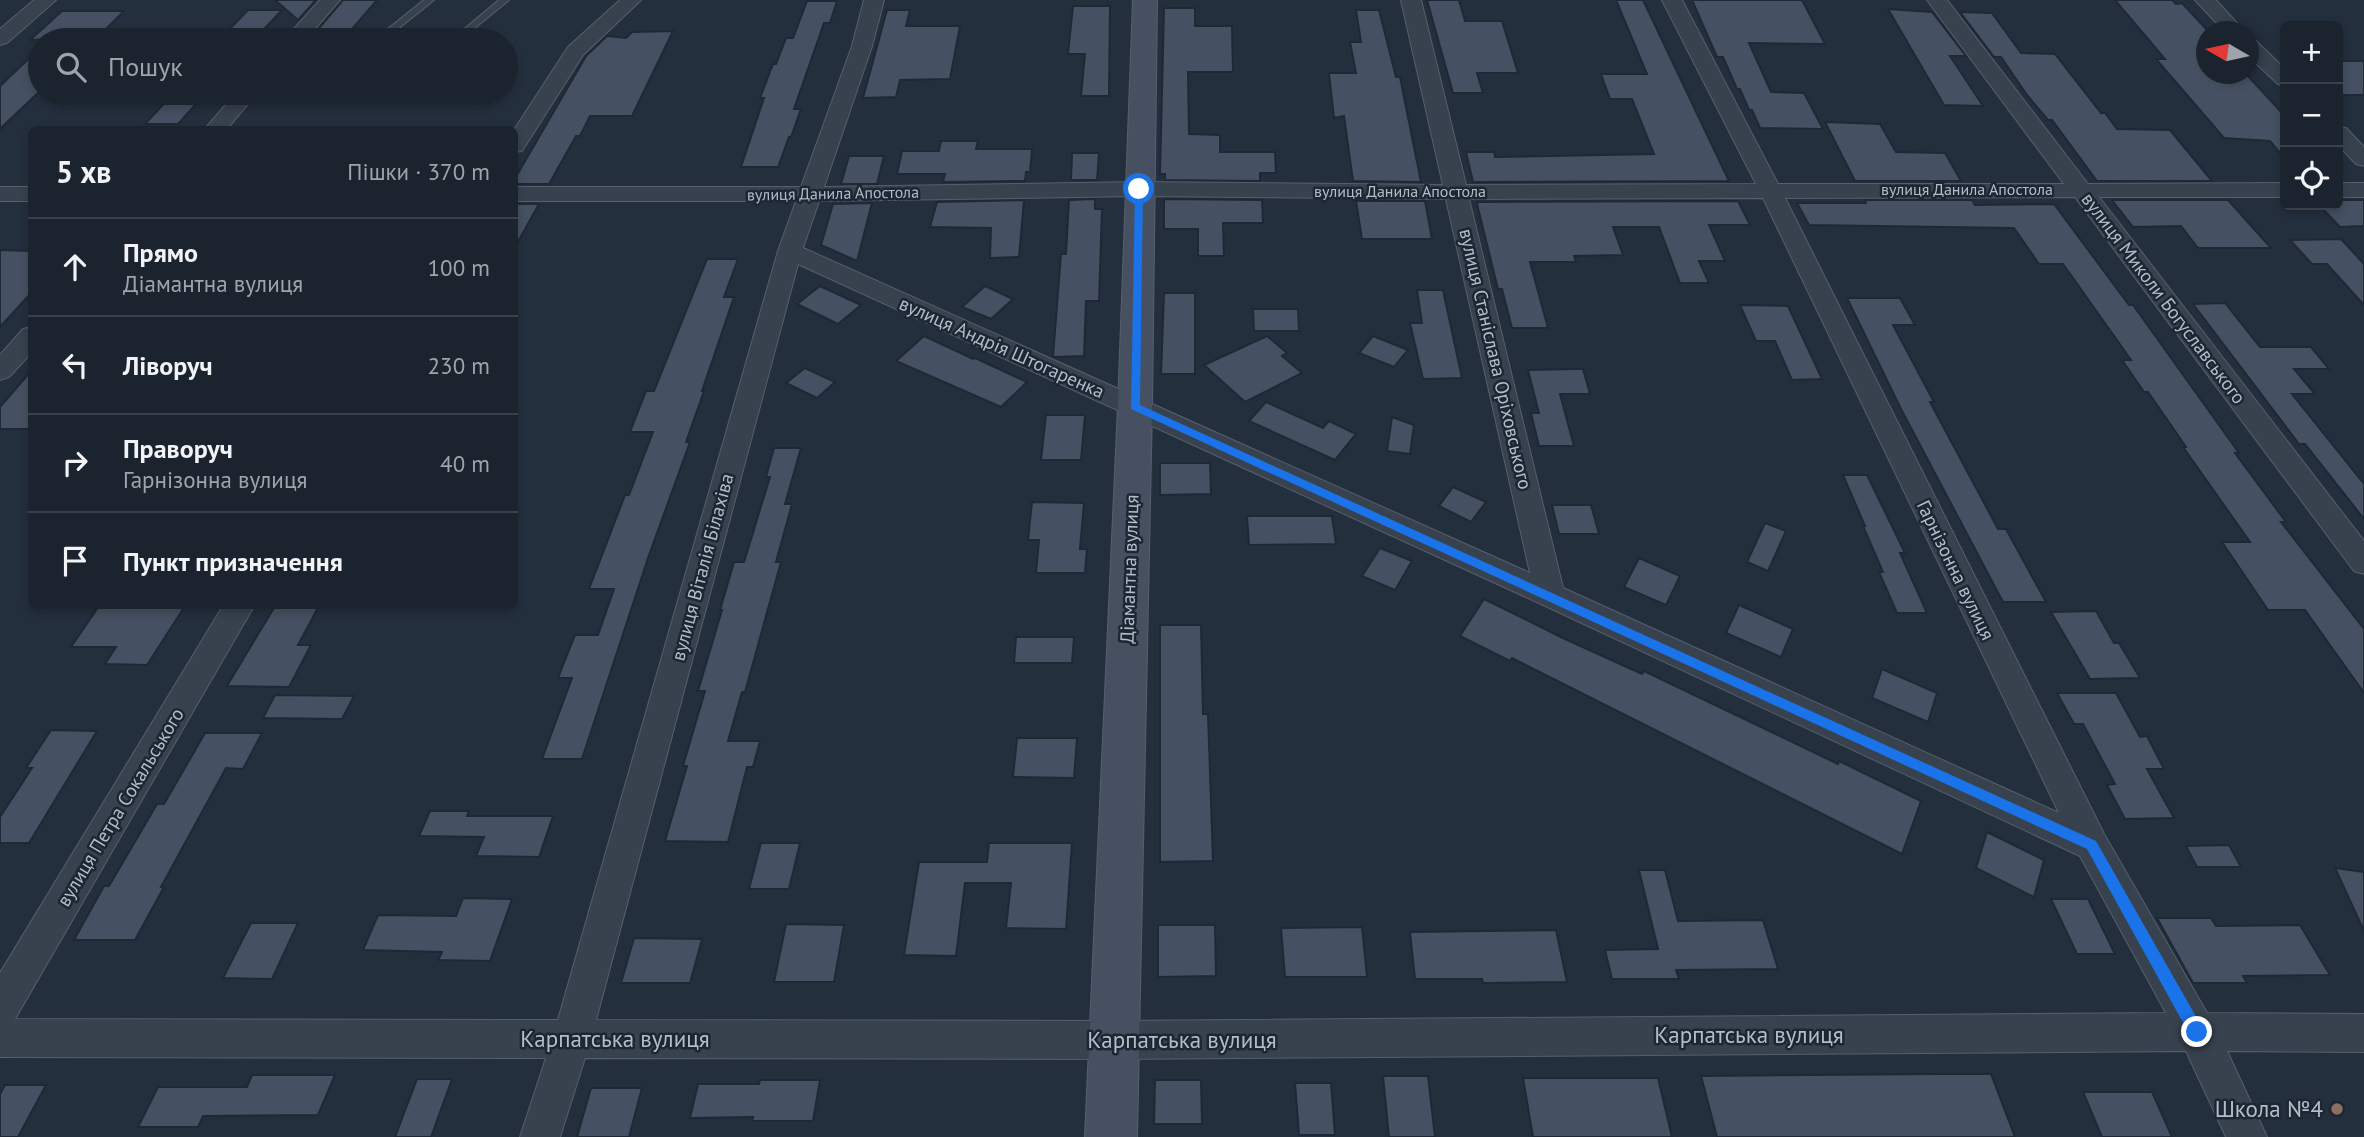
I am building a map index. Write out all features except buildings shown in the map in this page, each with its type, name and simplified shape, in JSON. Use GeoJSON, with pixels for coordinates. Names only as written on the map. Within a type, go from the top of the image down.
{"type":"FeatureCollection","features":[{"type":"Feature","properties":{"kind":"street"},"geometry":{"type":"LineString","coordinates":[[0,39],[46,0]]}},
{"type":"Feature","properties":{"kind":"street"},"geometry":{"type":"LineString","coordinates":[[305,28],[330,0]]}},
{"type":"Feature","properties":{"kind":"street"},"geometry":{"type":"LineString","coordinates":[[518,140],[575,51],[631,0]]}},
{"type":"Feature","properties":{"kind":"street","name":"вулиця Віталія Білахіва"},"geometry":{"type":"LineString","coordinates":[[540,1137],[572,1038],[790,251],[862,46],[874,0]]}},
{"type":"Feature","properties":{"kind":"street","name":"Діамантна вулиця"},"geometry":{"type":"LineString","coordinates":[[1111,1137],[1135,406],[1145,0]]}},
{"type":"Feature","properties":{"kind":"street","name":"вулиця Станіслава Оріховського"},"geometry":{"type":"LineString","coordinates":[[1411,0],[1550,595]]}},
{"type":"Feature","properties":{"kind":"street","name":"Гарнізонна вулиця"},"geometry":{"type":"LineString","coordinates":[[1672,0],[1770,190],[2092,845],[2197,1032],[2247,1137]]}},
{"type":"Feature","properties":{"kind":"street","name":"вулиця Миколи Богуславського"},"geometry":{"type":"LineString","coordinates":[[1937,0],[2364,563]]}},
{"type":"Feature","properties":{"kind":"street"},"geometry":{"type":"LineString","coordinates":[[2205,0],[2225,21]]}},
{"type":"Feature","properties":{"kind":"street"},"geometry":{"type":"LineString","coordinates":[[2259,54],[2280,75]]}},
{"type":"Feature","properties":{"kind":"street"},"geometry":{"type":"LineString","coordinates":[[218,126],[236,105]]}},
{"type":"Feature","properties":{"kind":"street"},"geometry":{"type":"LineString","coordinates":[[2343,138],[2364,159]]}},
{"type":"Feature","properties":{"kind":"street","name":"вулиця Данила Апостола"},"geometry":{"type":"LineString","coordinates":[[518,194],[810,194],[1139,189],[1457,192],[2082,188],[2280,190]]}},
{"type":"Feature","properties":{"kind":"street"},"geometry":{"type":"LineString","coordinates":[[2343,190],[2364,190]]}},
{"type":"Feature","properties":{"kind":"street"},"geometry":{"type":"LineString","coordinates":[[0,194],[28,194]]}},
{"type":"Feature","properties":{"kind":"street","name":"вулиця Андрія Штогаренка"},"geometry":{"type":"LineString","coordinates":[[790,251],[1550,595],[2092,845]]}},
{"type":"Feature","properties":{"kind":"street"},"geometry":{"type":"LineString","coordinates":[[0,371],[28,340]]}},
{"type":"Feature","properties":{"kind":"street","name":"вулиця Петра Сокальського"},"geometry":{"type":"LineString","coordinates":[[0,1008],[237,609]]}},
{"type":"Feature","properties":{"kind":"street","name":"Карпатська вулиця"},"geometry":{"type":"LineString","coordinates":[[0,1038],[1113,1040],[2364,1033]]}},
{"type":"Feature","properties":{"kind":"lane"},"geometry":{"type":"LineString","coordinates":[[394,28],[430,0]]}},
{"type":"Feature","properties":{"kind":"lane"},"geometry":{"type":"LineString","coordinates":[[470,28],[505,0]]}},
{"type":"Feature","properties":{"kind":"place","name":"Школа №4"},"geometry":{"type":"Point","coordinates":[2337,1109]}},
{"type":"Feature","properties":{"kind":"route"},"geometry":{"type":"LineString","coordinates":[[1139,189],[1135,406],[2092,845],[2197,1032]]}}]}
